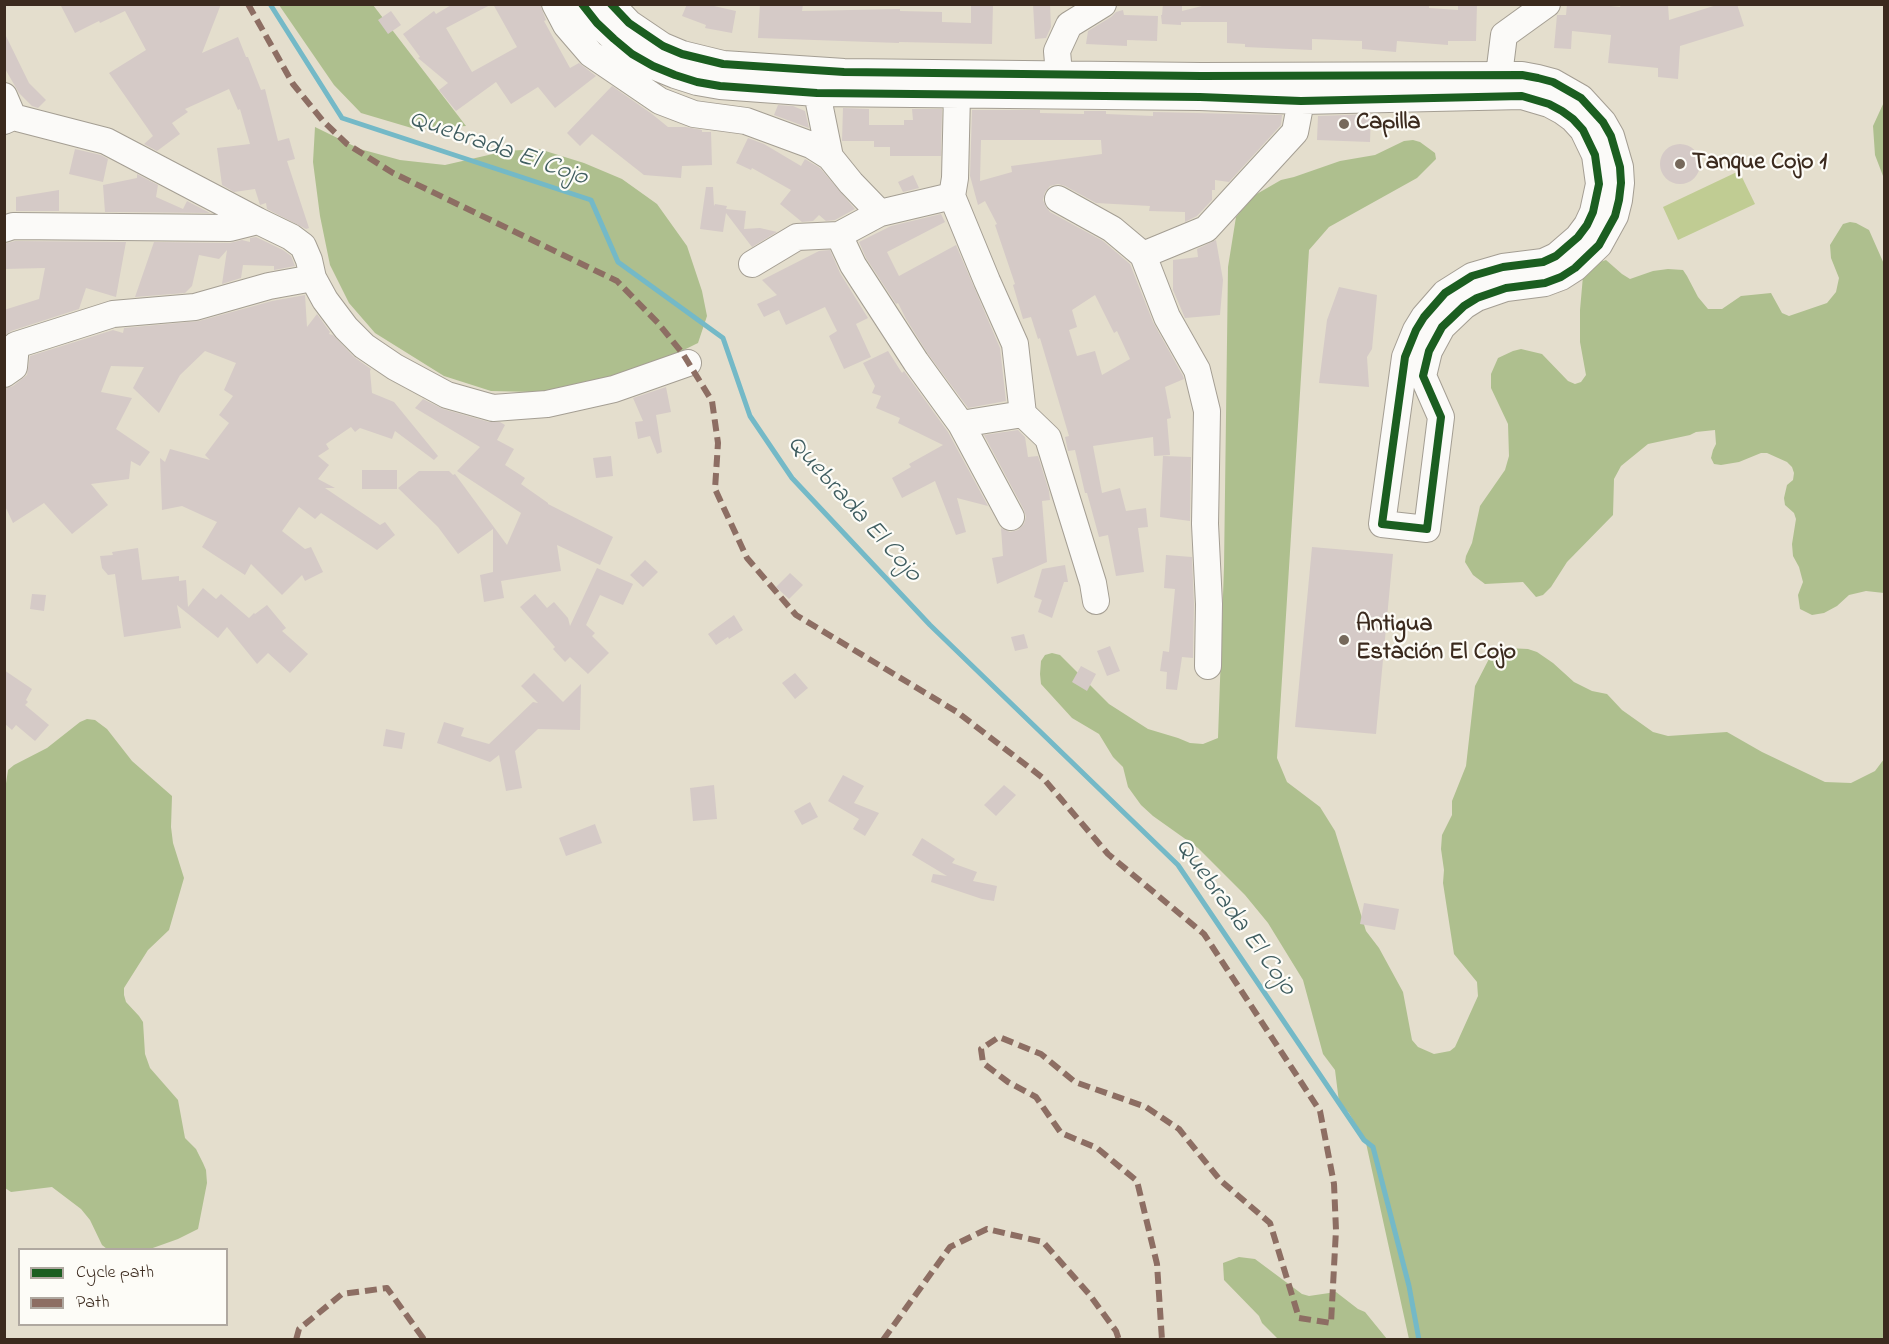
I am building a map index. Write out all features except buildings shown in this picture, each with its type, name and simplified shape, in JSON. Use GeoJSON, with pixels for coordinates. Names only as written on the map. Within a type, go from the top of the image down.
{"type":"FeatureCollection","features":[{"type":"Feature","properties":{"kind":"street"},"geometry":{"type":"LineString","coordinates":[[555,4],[566,25],[591,54],[660,101],[694,114],[746,121],[811,145],[830,157],[880,213]]}},
{"type":"Feature","properties":{"kind":"street"},"geometry":{"type":"LineString","coordinates":[[582,4],[597,23],[632,54],[675,75],[720,86],[817,93],[1200,97],[1301,101],[1521,96],[1549,104],[1573,119],[1590,142],[1595,155],[1599,184],[1593,212],[1587,225],[1568,247],[1543,262],[1487,270],[1465,280],[1445,293],[1416,330],[1405,357],[1402,372],[1382,524],[1427,529],[1441,417],[1423,376],[1425,363],[1435,339],[1452,316],[1477,298],[1506,288],[1545,283],[1575,268],[1588,258],[1604,238],[1615,216],[1619,200],[1621,183],[1616,151],[1603,122],[1593,109],[1581,98],[1553,82],[1522,75],[1201,76],[844,72],[723,64],[692,58],[663,46],[629,23],[611,4]]}},
{"type":"Feature","properties":{"kind":"street"},"geometry":{"type":"LineString","coordinates":[[1059,74],[1057,51],[1069,25],[1103,4]]}},
{"type":"Feature","properties":{"kind":"street"},"geometry":{"type":"LineString","coordinates":[[1499,75],[1504,35],[1546,4]]}},
{"type":"Feature","properties":{"kind":"street"},"geometry":{"type":"LineString","coordinates":[[817,93],[830,157]]}},
{"type":"Feature","properties":{"kind":"street"},"geometry":{"type":"LineString","coordinates":[[957,94],[955,178],[952,196],[1015,344],[1023,414],[1048,438],[1093,583],[1096,601]]}},
{"type":"Feature","properties":{"kind":"street"},"geometry":{"type":"LineString","coordinates":[[1143,255],[1206,229],[1295,132],[1301,101]]}},
{"type":"Feature","properties":{"kind":"street"},"geometry":{"type":"LineString","coordinates":[[7,111],[106,141],[291,237],[303,246],[313,278],[325,300],[346,328],[364,346],[395,367],[447,395],[493,408],[547,404],[614,388],[688,363]]}},
{"type":"Feature","properties":{"kind":"street"},"geometry":{"type":"LineString","coordinates":[[752,264],[797,237],[839,235],[880,213],[952,196]]}},
{"type":"Feature","properties":{"kind":"street"},"geometry":{"type":"LineString","coordinates":[[1058,199],[1112,229],[1143,255],[1167,317],[1197,370],[1207,411],[1205,524],[1209,604],[1208,666]]}},
{"type":"Feature","properties":{"kind":"street"},"geometry":{"type":"LineString","coordinates":[[4,229],[13,226],[230,228],[258,221]]}},
{"type":"Feature","properties":{"kind":"street"},"geometry":{"type":"LineString","coordinates":[[839,235],[853,265],[878,304],[961,424],[1011,518]]}},
{"type":"Feature","properties":{"kind":"street"},"geometry":{"type":"LineString","coordinates":[[4,374],[14,367],[16,345],[113,314],[195,308],[269,286],[313,278]]}},
{"type":"Feature","properties":{"kind":"street"},"geometry":{"type":"LineString","coordinates":[[961,424],[1023,414]]}},
{"type":"Feature","properties":{"kind":"green space"},"geometry":{"type":"Polygon","coordinates":[[[279,5],[373,5],[466,126],[415,129],[361,113],[334,85],[279,5]]]}},
{"type":"Feature","properties":{"kind":"green space"},"geometry":{"type":"Polygon","coordinates":[[[1884,102],[1883,176],[1875,155],[1873,126],[1884,102]]]}},
{"type":"Feature","properties":{"kind":"green space"},"geometry":{"type":"Polygon","coordinates":[[[315,127],[360,149],[400,160],[445,165],[506,151],[539,149],[584,163],[622,179],[657,204],[687,246],[702,291],[707,316],[698,343],[643,370],[585,387],[534,392],[491,391],[444,376],[375,333],[349,303],[330,265],[320,216],[313,162],[315,127]]]}},
{"type":"Feature","properties":{"kind":"green space"},"geometry":{"type":"Polygon","coordinates":[[[1404,141],[1420,142],[1435,153],[1436,159],[1417,178],[1329,227],[1309,250],[1277,758],[1287,782],[1320,807],[1335,831],[1366,931],[1379,948],[1403,992],[1412,1040],[1418,1047],[1434,1054],[1450,1051],[1455,1047],[1478,996],[1477,982],[1454,954],[1443,883],[1441,849],[1442,835],[1452,815],[1452,801],[1466,766],[1475,686],[1492,653],[1508,648],[1537,652],[1574,682],[1592,691],[1607,694],[1622,710],[1653,732],[1668,736],[1727,732],[1762,752],[1825,782],[1851,783],[1875,771],[1884,759],[1884,1339],[1409,1339],[1366,1143],[1349,1113],[1339,1102],[1335,1070],[1323,1054],[1303,980],[1268,923],[1245,895],[1198,848],[1141,805],[1128,787],[1123,767],[1113,757],[1099,734],[1072,718],[1041,684],[1041,661],[1045,655],[1052,653],[1060,655],[1109,704],[1148,729],[1190,743],[1203,744],[1218,738],[1224,567],[1228,267],[1236,217],[1255,195],[1281,180],[1340,161],[1375,155],[1404,141]]]}},
{"type":"Feature","properties":{"kind":"green space"},"geometry":{"type":"Polygon","coordinates":[[[1739,171],[1755,204],[1678,240],[1663,207],[1739,171]]]}},
{"type":"Feature","properties":{"kind":"green space"},"geometry":{"type":"Polygon","coordinates":[[[1850,222],[1869,230],[1884,264],[1884,593],[1866,591],[1849,595],[1837,606],[1824,613],[1812,615],[1800,609],[1798,595],[1803,582],[1793,556],[1792,544],[1796,519],[1794,513],[1785,505],[1784,498],[1787,485],[1793,480],[1792,467],[1787,462],[1767,453],[1761,453],[1739,462],[1714,464],[1711,458],[1716,444],[1715,430],[1696,432],[1648,444],[1621,466],[1614,479],[1613,515],[1567,562],[1543,595],[1536,597],[1523,582],[1485,584],[1473,575],[1465,562],[1472,543],[1480,506],[1505,470],[1509,456],[1508,424],[1491,388],[1491,374],[1498,358],[1521,349],[1542,354],[1568,381],[1575,384],[1581,382],[1586,375],[1580,342],[1583,276],[1594,264],[1606,260],[1630,279],[1653,271],[1683,270],[1698,297],[1708,309],[1722,309],[1741,296],[1771,293],[1782,313],[1789,316],[1827,303],[1836,292],[1839,278],[1831,258],[1830,245],[1843,224],[1850,222]]]}},
{"type":"Feature","properties":{"kind":"green space"},"geometry":{"type":"Polygon","coordinates":[[[87,719],[95,720],[107,729],[132,761],[172,796],[173,843],[184,878],[169,930],[148,950],[124,988],[126,1002],[143,1022],[145,1054],[150,1068],[178,1100],[185,1138],[196,1149],[206,1170],[207,1183],[198,1229],[153,1248],[106,1248],[81,1209],[52,1187],[11,1192],[5,1188],[4,797],[8,770],[47,748],[87,719]]]}},
{"type":"Feature","properties":{"kind":"green space"},"geometry":{"type":"Polygon","coordinates":[[[1239,1257],[1255,1259],[1302,1294],[1309,1296],[1336,1292],[1365,1312],[1387,1339],[1278,1339],[1224,1280],[1223,1263],[1239,1257]]]}},
{"type":"Feature","properties":{"kind":"waterway","name":"Quebrada El Cojo"},"geometry":{"type":"LineString","coordinates":[[270,4],[342,118],[591,200],[618,262],[723,338],[750,416],[792,478],[930,625],[1178,865],[1364,1140],[1373,1147],[1409,1286],[1419,1340]]}},
{"type":"Feature","properties":{"kind":"marked path"},"geometry":{"type":"LineString","coordinates":[[248,4],[293,84],[323,121],[347,144],[393,173],[617,281],[658,323],[683,354],[712,401],[718,443],[715,489],[747,558],[796,615],[957,712],[1043,778],[1108,854],[1204,934],[1320,1111],[1334,1184],[1336,1230],[1331,1323],[1299,1318],[1270,1223],[1220,1180],[1179,1129],[1146,1107],[1075,1082],[1041,1054],[999,1037],[981,1049],[983,1063],[1008,1082],[1036,1097],[1061,1133],[1097,1148],[1137,1181],[1157,1264],[1162,1340]]}},
{"type":"Feature","properties":{"kind":"marked path"},"geometry":{"type":"LineString","coordinates":[[883,1340],[950,1247],[987,1229],[1043,1242],[1089,1294],[1116,1331],[1119,1340]]}},
{"type":"Feature","properties":{"kind":"marked path"},"geometry":{"type":"LineString","coordinates":[[296,1340],[299,1329],[342,1294],[387,1288],[423,1340]]}},
{"type":"Feature","properties":{"kind":"cycle path"},"geometry":{"type":"LineString","coordinates":[[582,4],[597,23],[632,54],[675,75],[720,86],[817,93],[1200,97],[1301,101],[1522,96],[1549,104],[1562,111],[1583,130],[1595,155],[1599,184],[1593,212],[1578,237],[1556,256],[1543,262],[1503,267],[1472,276],[1445,293],[1424,317],[1405,357],[1382,524],[1427,529],[1441,417],[1423,376],[1429,351],[1442,327],[1464,306],[1477,298],[1506,288],[1545,283],[1575,268],[1599,245],[1615,216],[1619,200],[1620,167],[1611,136],[1603,122],[1581,98],[1553,82],[1538,78],[1522,75],[1201,76],[844,72],[723,64],[682,54],[663,46],[629,23],[611,4]]}},
{"type":"Feature","properties":{"kind":"place","name":"Capilla"},"geometry":{"type":"Point","coordinates":[1344,124]}},
{"type":"Feature","properties":{"kind":"place","name":"Tanque Cojo 1"},"geometry":{"type":"Point","coordinates":[1680,164]}},
{"type":"Feature","properties":{"kind":"place","name":"Antigua Estación El Cojo"},"geometry":{"type":"Point","coordinates":[1344,640]}}]}
